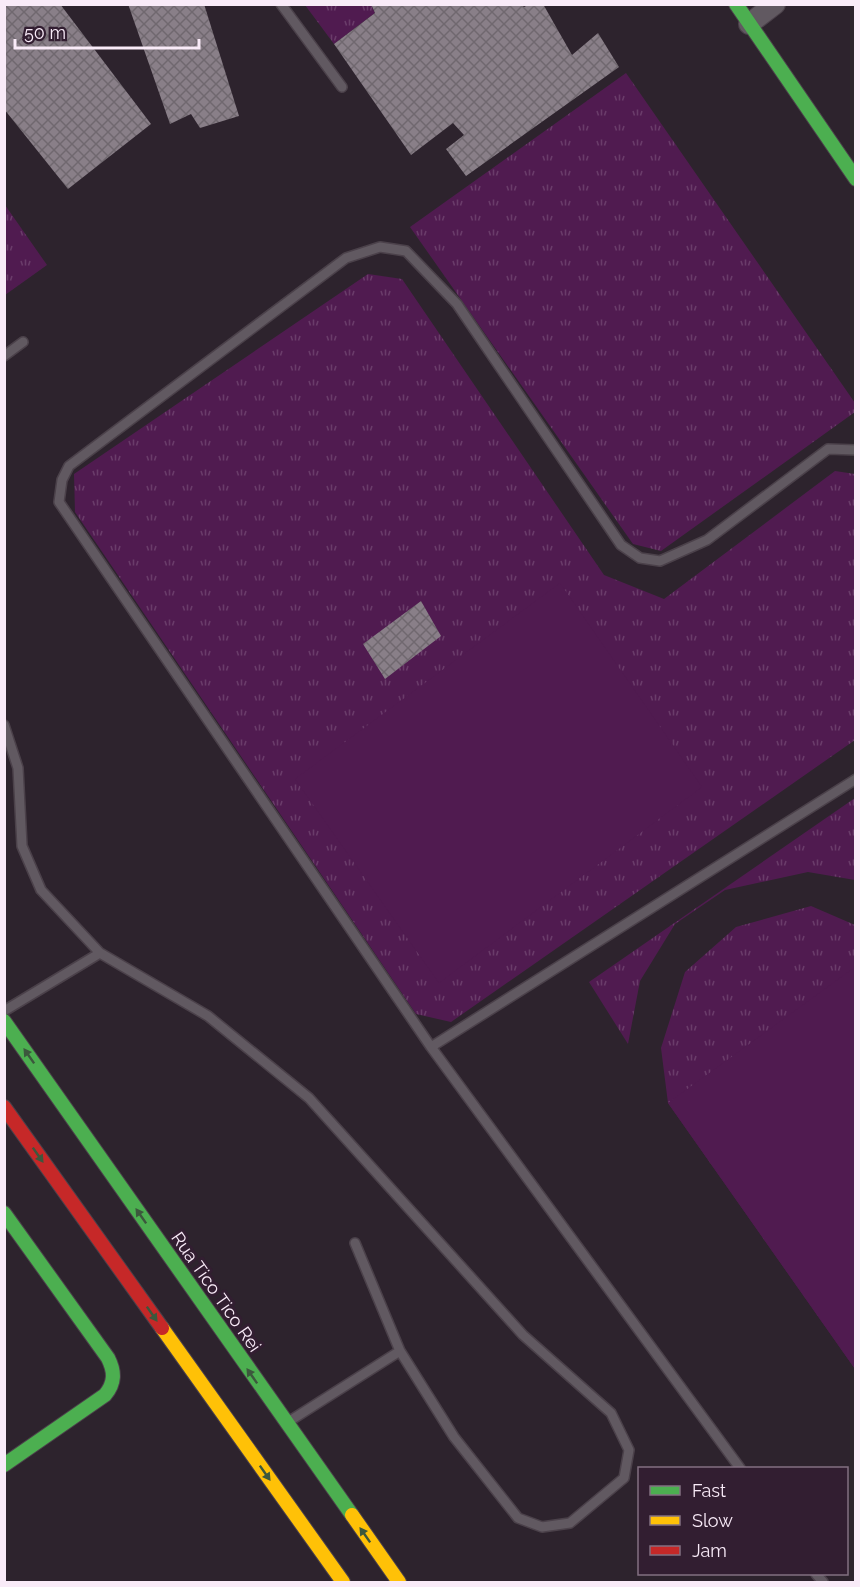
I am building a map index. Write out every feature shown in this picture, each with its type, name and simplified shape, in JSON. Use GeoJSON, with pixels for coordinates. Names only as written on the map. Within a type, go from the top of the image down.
{"type":"FeatureCollection","features":[{"type":"Feature","properties":{"kind":"street"},"geometry":{"type":"LineString","coordinates":[[736,4],[855,179]]}},
{"type":"Feature","properties":{"kind":"street"},"geometry":{"type":"LineString","coordinates":[[749,24],[775,4]]}},
{"type":"Feature","properties":{"kind":"street","name":"Rua Tico Tico Rei"},"geometry":{"type":"LineString","coordinates":[[4,1021],[399,1582]]}},
{"type":"Feature","properties":{"kind":"street"},"geometry":{"type":"LineString","coordinates":[[4,1107],[343,1582]]}},
{"type":"Feature","properties":{"kind":"street"},"geometry":{"type":"LineString","coordinates":[[4,1213],[108,1358],[114,1377],[112,1387],[105,1395],[4,1465]]}},
{"type":"Feature","properties":{"kind":"lane"},"geometry":{"type":"LineString","coordinates":[[281,4],[342,87]]}},
{"type":"Feature","properties":{"kind":"lane"},"geometry":{"type":"LineString","coordinates":[[739,1467],[431,1047],[59,502],[62,480],[69,466],[346,258],[380,247],[406,251],[457,304],[621,545],[639,558],[660,561],[707,540],[828,449],[855,450]]}},
{"type":"Feature","properties":{"kind":"lane"},"geometry":{"type":"LineString","coordinates":[[4,356],[23,342]]}},
{"type":"Feature","properties":{"kind":"lane"},"geometry":{"type":"LineString","coordinates":[[4,725],[18,768],[22,846],[41,890],[100,953],[208,1016],[309,1098],[524,1335],[611,1413],[628,1450],[624,1478],[570,1523],[542,1527],[518,1518],[454,1437],[400,1351],[355,1243]]}},
{"type":"Feature","properties":{"kind":"lane"},"geometry":{"type":"LineString","coordinates":[[431,1047],[855,779]]}},
{"type":"Feature","properties":{"kind":"lane"},"geometry":{"type":"LineString","coordinates":[[4,1011],[100,953]]}},
{"type":"Feature","properties":{"kind":"lane"},"geometry":{"type":"LineString","coordinates":[[286,1424],[400,1351]]}},
{"type":"Feature","properties":{"kind":"green space"},"geometry":{"type":"Polygon","coordinates":[[[305,5],[371,5],[375,13],[334,44],[305,5]]]}},
{"type":"Feature","properties":{"kind":"green space"},"geometry":{"type":"Polygon","coordinates":[[[626,73],[855,403],[855,412],[661,551],[633,544],[410,227],[626,73]]]}},
{"type":"Feature","properties":{"kind":"green space"},"geometry":{"type":"Polygon","coordinates":[[[5,205],[47,265],[4,295],[5,205]]]}},
{"type":"Feature","properties":{"kind":"green space"},"geometry":{"type":"Polygon","coordinates":[[[368,274],[402,279],[604,575],[664,599],[835,471],[855,474],[855,740],[451,1022],[416,1014],[75,512],[74,474],[368,274]]]}},
{"type":"Feature","properties":{"kind":"green space"},"geometry":{"type":"Polygon","coordinates":[[[560,583],[702,787],[439,983],[295,779],[560,583]]]}},
{"type":"Feature","properties":{"kind":"green space"},"geometry":{"type":"Polygon","coordinates":[[[855,798],[855,880],[808,872],[725,890],[675,924],[640,981],[628,1044],[589,982],[855,798]]]}},
{"type":"Feature","properties":{"kind":"green space"},"geometry":{"type":"Polygon","coordinates":[[[811,906],[855,925],[855,1369],[668,1103],[661,1048],[685,972],[736,927],[811,906]]]}},
{"type":"Feature","properties":{"kind":"green space"},"geometry":{"type":"Polygon","coordinates":[[[855,967],[855,1369],[668,1103],[855,967]]]}},
{"type":"Feature","properties":{"kind":"building"},"geometry":{"type":"Polygon","coordinates":[[[4,4],[60,4],[151,124],[68,189],[4,109],[4,4]]]}},
{"type":"Feature","properties":{"kind":"building"},"geometry":{"type":"Polygon","coordinates":[[[128,4],[204,4],[239,116],[200,128],[191,114],[170,124],[128,4]]]}},
{"type":"Feature","properties":{"kind":"building"},"geometry":{"type":"Polygon","coordinates":[[[371,4],[521,4],[524,7],[530,4],[543,4],[572,55],[598,33],[619,67],[466,176],[446,149],[464,135],[453,123],[411,155],[334,44],[375,13],[371,4]]]}},
{"type":"Feature","properties":{"kind":"building"},"geometry":{"type":"Polygon","coordinates":[[[421,601],[441,636],[385,679],[363,644],[421,601]]]}},
{"type":"Feature","properties":{"kind":"traffic: fast"},"geometry":{"type":"LineString","coordinates":[[736,4],[856,179]]}},
{"type":"Feature","properties":{"kind":"traffic: fast"},"geometry":{"type":"LineString","coordinates":[[4,1021],[352,1515]]}},
{"type":"Feature","properties":{"kind":"traffic: fast"},"geometry":{"type":"LineString","coordinates":[[4,1213],[108,1358],[113,1377],[111,1386],[105,1395],[4,1465]]}},
{"type":"Feature","properties":{"kind":"traffic: slow"},"geometry":{"type":"LineString","coordinates":[[162,1328],[343,1582]]}},
{"type":"Feature","properties":{"kind":"traffic: slow"},"geometry":{"type":"LineString","coordinates":[[352,1515],[399,1582]]}},
{"type":"Feature","properties":{"kind":"traffic: jam"},"geometry":{"type":"LineString","coordinates":[[4,1107],[162,1328]]}}]}
